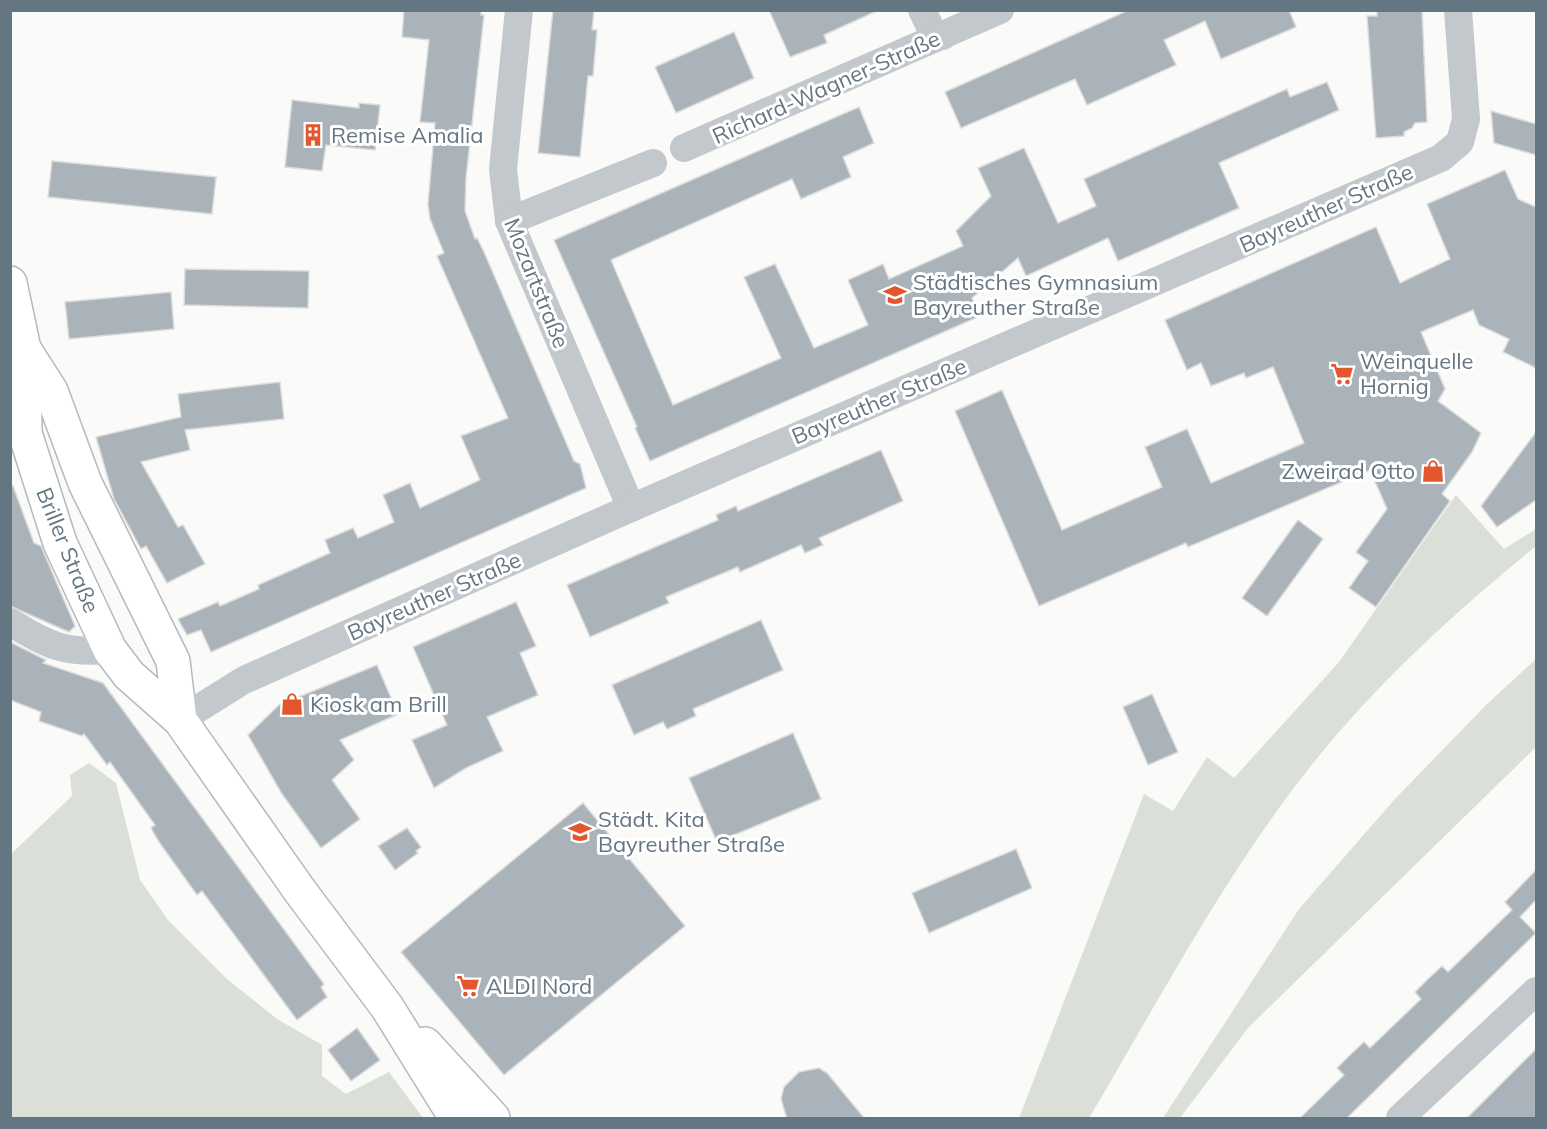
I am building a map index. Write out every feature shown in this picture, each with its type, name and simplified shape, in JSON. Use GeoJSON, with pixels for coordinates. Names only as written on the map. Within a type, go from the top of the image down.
{"type":"FeatureCollection","features":[{"type":"Feature","properties":{"kind":"main road","name":"Briller Straße"},"geometry":{"type":"LineString","coordinates":[[10,283],[24,349],[25,433],[60,543],[110,650]]}},
{"type":"Feature","properties":{"kind":"main road","name":"Briller Straße"},"geometry":{"type":"LineString","coordinates":[[24,349],[51,391],[85,483],[173,661],[180,720],[300,891],[387,1007],[456,1119]]}},
{"type":"Feature","properties":{"kind":"main road"},"geometry":{"type":"LineString","coordinates":[[110,650],[128,648],[140,650],[150,656],[180,720]]}},
{"type":"Feature","properties":{"kind":"main road","name":"Briller Straße"},"geometry":{"type":"LineString","coordinates":[[387,1007],[451,1069],[493,1119]]}},
{"type":"Feature","properties":{"kind":"street","name":"Mozartstraße"},"geometry":{"type":"LineString","coordinates":[[519,10],[503,169],[509,221],[631,508]]}},
{"type":"Feature","properties":{"kind":"street"},"geometry":{"type":"LineString","coordinates":[[922,10],[932,31],[943,36]]}},
{"type":"Feature","properties":{"kind":"street","name":"Richard-Wagner-Straße"},"geometry":{"type":"LineString","coordinates":[[684,148],[1000,10]]}},
{"type":"Feature","properties":{"kind":"street","name":"Bayreuther Straße"},"geometry":{"type":"LineString","coordinates":[[180,720],[244,680],[631,508],[1441,158],[1460,142],[1466,119],[1458,10]]}},
{"type":"Feature","properties":{"kind":"street"},"geometry":{"type":"LineString","coordinates":[[509,221],[653,163]]}},
{"type":"Feature","properties":{"kind":"street"},"geometry":{"type":"LineString","coordinates":[[10,622],[44,644],[86,652],[110,650]]}},
{"type":"Feature","properties":{"kind":"street"},"geometry":{"type":"LineString","coordinates":[[1400,1119],[1536,991]]}},
{"type":"Feature","properties":{"kind":"shaded area"},"geometry":{"type":"Polygon","coordinates":[[[1456,495],[1504,549],[1536,529],[1536,546],[1458,612],[1409,659],[1361,707],[1302,777],[1236,871],[1205,920],[1089,1118],[1019,1118],[1144,794],[1173,811],[1207,757],[1234,778],[1339,662],[1456,495]]]}},
{"type":"Feature","properties":{"kind":"shaded area"},"geometry":{"type":"Polygon","coordinates":[[[1536,659],[1536,747],[1248,1028],[1180,1118],[1163,1118],[1299,909],[1395,799],[1487,704],[1536,659]]]}},
{"type":"Feature","properties":{"kind":"shaded area"},"geometry":{"type":"Polygon","coordinates":[[[89,763],[116,783],[140,880],[168,920],[227,979],[277,1019],[322,1045],[322,1076],[346,1094],[389,1072],[423,1118],[11,1118],[11,854],[72,796],[70,775],[89,763]]]}},
{"type":"Feature","properties":{"kind":"building"},"geometry":{"type":"Polygon","coordinates":[[[404,10],[481,10],[481,15],[484,15],[466,178],[465,211],[475,239],[477,238],[484,252],[574,461],[580,464],[586,488],[211,652],[201,630],[187,635],[178,619],[218,602],[220,606],[259,589],[258,585],[330,553],[325,540],[353,528],[358,538],[394,522],[383,495],[410,483],[420,508],[480,480],[461,436],[508,418],[437,256],[444,253],[430,219],[428,204],[435,123],[420,122],[429,40],[402,37],[404,10]]]}},
{"type":"Feature","properties":{"kind":"building"},"geometry":{"type":"Polygon","coordinates":[[[553,10],[594,10],[592,30],[597,30],[593,76],[588,76],[580,157],[538,153],[553,10]]]}},
{"type":"Feature","properties":{"kind":"building"},"geometry":{"type":"Polygon","coordinates":[[[769,10],[879,10],[824,35],[827,43],[790,57],[769,10]]]}},
{"type":"Feature","properties":{"kind":"building"},"geometry":{"type":"Polygon","coordinates":[[[1129,10],[1289,10],[1296,27],[1221,59],[1205,21],[1164,40],[1176,65],[1087,105],[1075,79],[961,128],[945,92],[1129,10]]]}},
{"type":"Feature","properties":{"kind":"building"},"geometry":{"type":"Polygon","coordinates":[[[1377,10],[1422,10],[1427,122],[1415,123],[1412,128],[1404,132],[1404,136],[1376,138],[1367,16],[1377,16],[1377,10]]]}},
{"type":"Feature","properties":{"kind":"building"},"geometry":{"type":"Polygon","coordinates":[[[734,32],[754,78],[676,113],[655,67],[734,32]]]}},
{"type":"Feature","properties":{"kind":"building"},"geometry":{"type":"Polygon","coordinates":[[[1327,82],[1339,110],[1219,163],[1239,208],[1118,261],[1108,238],[1026,276],[1018,258],[972,298],[980,316],[650,461],[554,240],[859,107],[874,143],[843,157],[851,177],[801,199],[792,179],[611,260],[673,405],[781,358],[744,277],[775,264],[814,348],[868,325],[848,280],[883,264],[889,279],[963,246],[956,231],[991,196],[978,168],[1024,148],[1058,223],[1096,206],[1084,179],[1287,89],[1290,97],[1327,82]]]}},
{"type":"Feature","properties":{"kind":"building"},"geometry":{"type":"Polygon","coordinates":[[[292,100],[359,108],[359,103],[380,105],[375,150],[326,145],[322,171],[285,167],[292,100]]]}},
{"type":"Feature","properties":{"kind":"building"},"geometry":{"type":"Polygon","coordinates":[[[1491,111],[1536,124],[1536,155],[1494,143],[1491,111]]]}},
{"type":"Feature","properties":{"kind":"building"},"geometry":{"type":"Polygon","coordinates":[[[52,161],[216,177],[212,214],[48,197],[52,161]]]}},
{"type":"Feature","properties":{"kind":"building"},"geometry":{"type":"Polygon","coordinates":[[[1505,170],[1518,199],[1536,207],[1536,368],[1503,352],[1509,339],[1479,325],[1473,310],[1421,332],[1445,389],[1438,401],[1481,433],[1472,452],[1442,494],[1450,501],[1376,607],[1349,588],[1368,561],[1356,552],[1387,509],[1370,470],[1188,547],[1186,543],[1039,606],[955,411],[1002,390],[1062,530],[1162,487],[1145,447],[1187,429],[1211,483],[1304,443],[1273,367],[1246,378],[1244,373],[1211,386],[1201,363],[1187,370],[1165,320],[1376,227],[1400,283],[1450,259],[1427,204],[1505,170]]]}},
{"type":"Feature","properties":{"kind":"building"},"geometry":{"type":"Polygon","coordinates":[[[185,269],[309,271],[308,308],[184,305],[185,269]]]}},
{"type":"Feature","properties":{"kind":"building"},"geometry":{"type":"Polygon","coordinates":[[[171,292],[174,329],[69,339],[65,302],[171,292]]]}},
{"type":"Feature","properties":{"kind":"building"},"geometry":{"type":"Polygon","coordinates":[[[280,382],[284,419],[185,430],[190,450],[141,462],[178,527],[183,525],[205,564],[167,583],[146,546],[141,549],[114,499],[96,437],[181,417],[178,394],[280,382]]]}},
{"type":"Feature","properties":{"kind":"building"},"geometry":{"type":"Polygon","coordinates":[[[1536,432],[1536,500],[1497,527],[1481,506],[1536,432]]]}},
{"type":"Feature","properties":{"kind":"building"},"geometry":{"type":"Polygon","coordinates":[[[881,450],[903,501],[819,538],[823,545],[805,553],[801,545],[740,572],[738,567],[666,597],[669,603],[590,637],[567,585],[718,520],[716,515],[736,506],[738,511],[881,450]]]}},
{"type":"Feature","properties":{"kind":"building"},"geometry":{"type":"Polygon","coordinates":[[[13,486],[34,543],[41,546],[75,626],[69,632],[10,606],[10,487],[13,486]]]}},
{"type":"Feature","properties":{"kind":"building"},"geometry":{"type":"Polygon","coordinates":[[[1298,520],[1323,539],[1267,616],[1242,598],[1298,520]]]}},
{"type":"Feature","properties":{"kind":"building"},"geometry":{"type":"Polygon","coordinates":[[[516,602],[536,646],[520,653],[538,695],[487,717],[503,751],[466,768],[434,788],[412,740],[447,725],[413,647],[516,602]]]}},
{"type":"Feature","properties":{"kind":"building"},"geometry":{"type":"Polygon","coordinates":[[[761,620],[783,670],[693,709],[696,716],[667,729],[663,722],[634,735],[612,685],[761,620]]]}},
{"type":"Feature","properties":{"kind":"building"},"geometry":{"type":"Polygon","coordinates":[[[10,642],[46,660],[43,663],[103,683],[324,984],[321,987],[327,997],[297,1020],[202,891],[197,895],[159,842],[151,828],[155,825],[110,762],[107,765],[84,734],[82,736],[39,721],[41,712],[10,700],[10,642]]]}},
{"type":"Feature","properties":{"kind":"building"},"geometry":{"type":"Polygon","coordinates":[[[377,665],[398,714],[340,740],[354,760],[332,780],[360,819],[321,848],[282,794],[248,735],[279,705],[377,665]]]}},
{"type":"Feature","properties":{"kind":"building"},"geometry":{"type":"Polygon","coordinates":[[[1152,694],[1178,752],[1148,765],[1123,707],[1152,694]]]}},
{"type":"Feature","properties":{"kind":"building"},"geometry":{"type":"Polygon","coordinates":[[[793,733],[821,799],[717,842],[689,778],[793,733]]]}},
{"type":"Feature","properties":{"kind":"building"},"geometry":{"type":"Polygon","coordinates":[[[583,803],[685,926],[504,1075],[401,952],[583,803]]]}},
{"type":"Feature","properties":{"kind":"building"},"geometry":{"type":"Polygon","coordinates":[[[407,828],[421,847],[416,851],[418,853],[395,870],[378,846],[407,828]]]}},
{"type":"Feature","properties":{"kind":"building"},"geometry":{"type":"Polygon","coordinates":[[[1016,849],[1032,888],[929,933],[912,893],[1016,849]]]}},
{"type":"Feature","properties":{"kind":"building"},"geometry":{"type":"Polygon","coordinates":[[[1536,870],[1536,900],[1520,917],[1536,933],[1346,1119],[1299,1119],[1344,1075],[1337,1068],[1350,1055],[1364,1042],[1370,1048],[1421,999],[1415,992],[1428,979],[1442,966],[1448,972],[1512,910],[1505,902],[1536,870]]]}},
{"type":"Feature","properties":{"kind":"building"},"geometry":{"type":"Polygon","coordinates":[[[357,1028],[380,1060],[351,1081],[328,1050],[357,1028]]]}},
{"type":"Feature","properties":{"kind":"building"},"geometry":{"type":"Polygon","coordinates":[[[1536,1049],[1536,1119],[1466,1119],[1536,1049]]]}},
{"type":"Feature","properties":{"kind":"building"},"geometry":{"type":"Polygon","coordinates":[[[819,1068],[827,1073],[865,1119],[787,1119],[781,1099],[784,1087],[799,1072],[819,1068]]]}},
{"type":"Feature","properties":{"kind":"place","name":"Remise Amalia"},"geometry":{"type":"Point","coordinates":[313,135]}},
{"type":"Feature","properties":{"kind":"place","name":"Städtisches Gymnasium Bayreuther Straße"},"geometry":{"type":"Point","coordinates":[895,295]}},
{"type":"Feature","properties":{"kind":"place","name":"Weinquelle Hornig"},"geometry":{"type":"Point","coordinates":[1342,374]}},
{"type":"Feature","properties":{"kind":"place","name":"Zweirad Otto"},"geometry":{"type":"Point","coordinates":[1433,471]}},
{"type":"Feature","properties":{"kind":"place","name":"Kiosk am Brill"},"geometry":{"type":"Point","coordinates":[292,704]}},
{"type":"Feature","properties":{"kind":"place","name":"Städt. Kita Bayreuther Straße"},"geometry":{"type":"Point","coordinates":[580,832]}},
{"type":"Feature","properties":{"kind":"place","name":"ALDI Nord"},"geometry":{"type":"Point","coordinates":[468,986]}}]}
